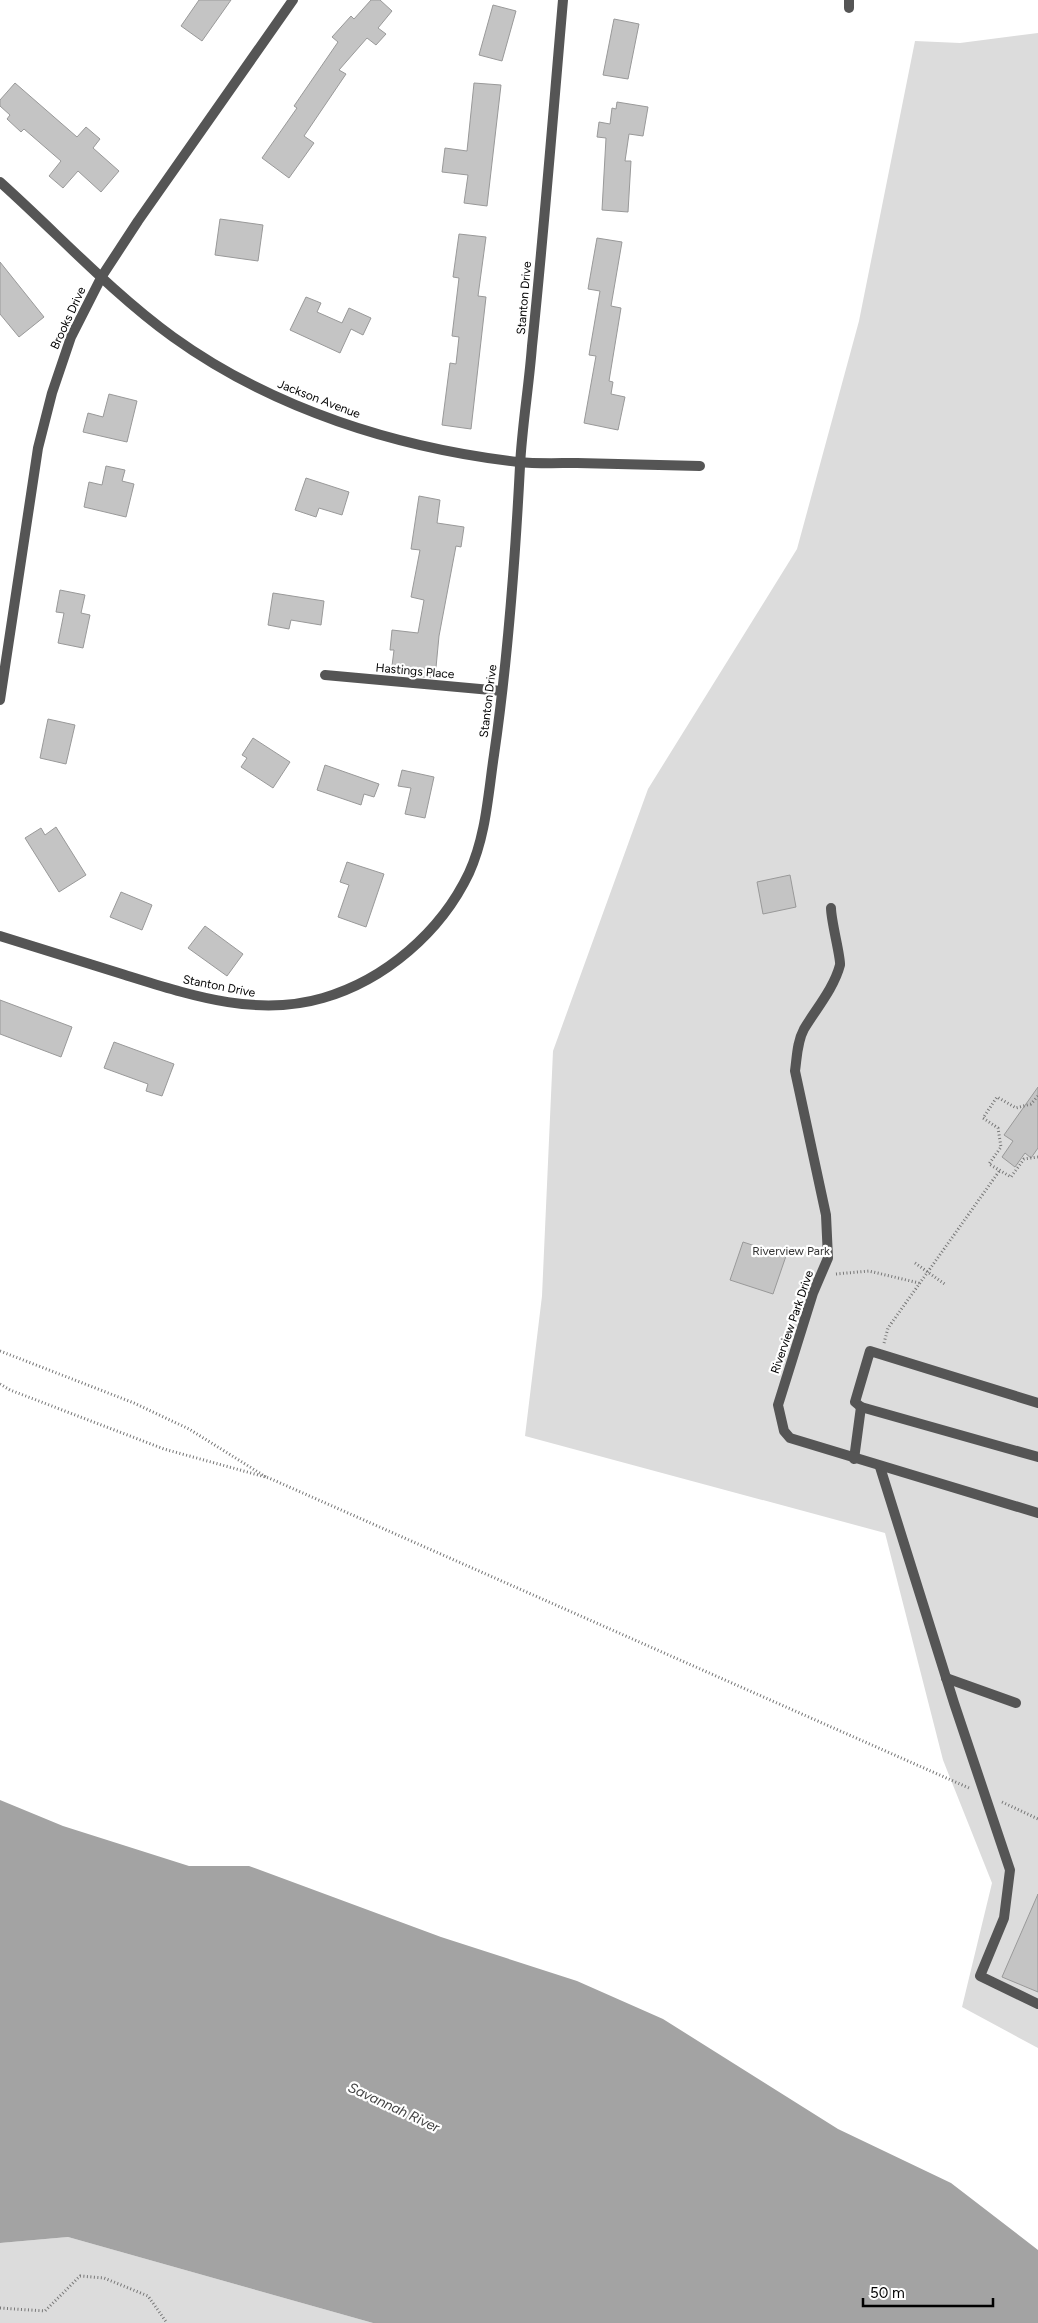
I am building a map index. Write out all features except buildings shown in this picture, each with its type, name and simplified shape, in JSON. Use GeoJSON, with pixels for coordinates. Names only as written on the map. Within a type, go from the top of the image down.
{"type":"FeatureCollection","features":[{"type":"Feature","properties":{"kind":"street","name":"Brooks Drive"},"geometry":{"type":"LineString","coordinates":[[0,700],[38,448],[52,393],[71,337],[102,276],[293,0]]}},
{"type":"Feature","properties":{"kind":"street","name":"Stanton Drive"},"geometry":{"type":"LineString","coordinates":[[0,936],[185,993],[232,1003],[269,1007],[300,1004],[358,984],[385,968],[424,938],[447,911],[460,891],[479,847],[484,824],[502,691],[517,542],[520,462],[563,0]]}},
{"type":"Feature","properties":{"kind":"street","name":"Jackson Avenue"},"geometry":{"type":"LineString","coordinates":[[0,182],[142,313],[175,338],[209,361],[258,388],[313,412],[384,436],[520,462],[700,466]]}},
{"type":"Feature","properties":{"kind":"street","name":"Hastings Place"},"geometry":{"type":"LineString","coordinates":[[325,675],[502,691]]}},
{"type":"Feature","properties":{"kind":"street","name":"Riverview Park Drive"},"geometry":{"type":"LineString","coordinates":[[831,908],[831,920],[840,963],[819,1008],[804,1030],[798,1047],[795,1071],[826,1215],[828,1258],[819,1279],[778,1405],[784,1431],[790,1438],[854,1459],[1038,1513]]}},
{"type":"Feature","properties":{"kind":"street"},"geometry":{"type":"LineString","coordinates":[[1038,1403],[870,1350],[855,1402],[862,1407],[1038,1457]]}},
{"type":"Feature","properties":{"kind":"street"},"geometry":{"type":"LineString","coordinates":[[854,1459],[862,1407]]}},
{"type":"Feature","properties":{"kind":"street"},"geometry":{"type":"LineString","coordinates":[[880,1467],[946,1678],[1010,1870],[1004,1918],[980,1976],[1038,2004]]}},
{"type":"Feature","properties":{"kind":"street"},"geometry":{"type":"LineString","coordinates":[[946,1678],[1016,1703]]}},
{"type":"Feature","properties":{"kind":"path"},"geometry":{"type":"LineString","coordinates":[[1038,1096],[1031,1104],[1016,1108],[997,1097],[983,1118],[998,1128],[1002,1147],[990,1164],[1011,1177],[1024,1159],[1038,1157]]}},
{"type":"Feature","properties":{"kind":"path"},"geometry":{"type":"LineString","coordinates":[[888,1328],[1000,1170]]}},
{"type":"Feature","properties":{"kind":"path"},"geometry":{"type":"LineString","coordinates":[[915,1263],[946,1285]]}},
{"type":"Feature","properties":{"kind":"path"},"geometry":{"type":"LineString","coordinates":[[819,1279],[841,1273],[869,1271],[919,1283]]}},
{"type":"Feature","properties":{"kind":"path"},"geometry":{"type":"LineString","coordinates":[[0,1351],[134,1403],[188,1429],[269,1478],[1038,1819]]}},
{"type":"Feature","properties":{"kind":"path"},"geometry":{"type":"LineString","coordinates":[[0,1384],[10,1390],[164,1449],[269,1478]]}},
{"type":"Feature","properties":{"kind":"path"},"geometry":{"type":"LineString","coordinates":[[0,2308],[46,2311],[80,2276],[104,2278],[148,2296],[167,2323]]}},
{"type":"Feature","properties":{"kind":"green space","name":"Riverview Park"},"geometry":{"type":"Polygon","coordinates":[[[1038,33],[1038,2048],[962,2007],[992,1883],[943,1760],[885,1533],[525,1436],[542,1296],[553,1051],[648,789],[797,549],[859,321],[915,41],[960,43],[1038,33]]]}},
{"type":"Feature","properties":{"kind":"green space"},"geometry":{"type":"Polygon","coordinates":[[[68,2237],[373,2323],[0,2323],[0,2243],[68,2237]]]}},
{"type":"Feature","properties":{"kind":"water","name":"Savannah River"},"geometry":{"type":"Polygon","coordinates":[[[0,1800],[63,1826],[189,1866],[249,1866],[441,1937],[577,1981],[663,2019],[838,2129],[951,2183],[1038,2250],[1038,2323],[373,2323],[68,2237],[0,2243],[0,1800]]]}}]}
